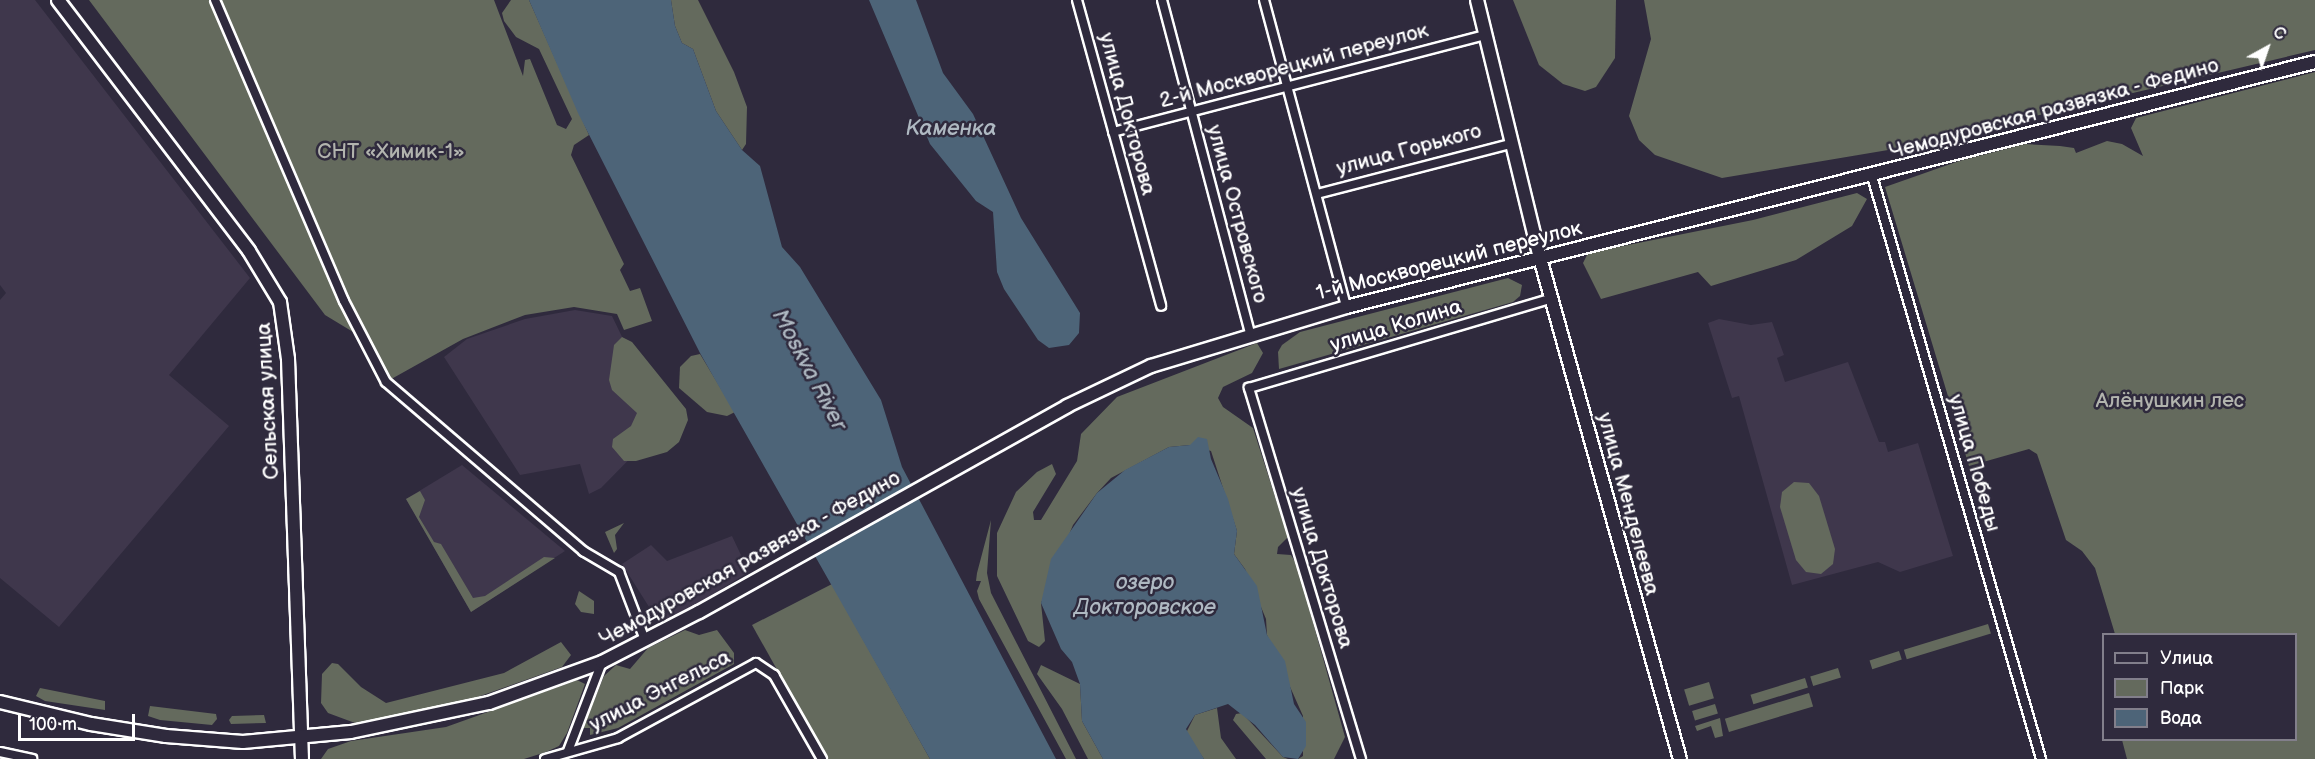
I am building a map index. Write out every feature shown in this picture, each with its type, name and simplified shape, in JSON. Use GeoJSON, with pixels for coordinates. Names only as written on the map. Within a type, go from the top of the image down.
{"type":"FeatureCollection","features":[{"type":"Feature","properties":{"kind":"street","name":"Сельская улица"},"geometry":{"type":"LineString","coordinates":[[58,0],[259,264],[274,288],[283,313],[288,359],[302,759]]}},
{"type":"Feature","properties":{"kind":"street"},"geometry":{"type":"LineString","coordinates":[[214,0],[344,301],[386,382],[583,551],[619,572],[645,640]]}},
{"type":"Feature","properties":{"kind":"street","name":"улица Докторова"},"geometry":{"type":"LineString","coordinates":[[1077,0],[1161,306]]}},
{"type":"Feature","properties":{"kind":"street","name":"улица Островского"},"geometry":{"type":"LineString","coordinates":[[1162,0],[1250,333]]}},
{"type":"Feature","properties":{"kind":"street"},"geometry":{"type":"LineString","coordinates":[[1264,0],[1346,306]]}},
{"type":"Feature","properties":{"kind":"street","name":"улица Горького"},"geometry":{"type":"LineString","coordinates":[[1477,0],[1540,258]]}},
{"type":"Feature","properties":{"kind":"street","name":"2-й Москворецкий переулок"},"geometry":{"type":"LineString","coordinates":[[1113,132],[1485,35]]}},
{"type":"Feature","properties":{"kind":"street","name":"Чемодуровская развязка - Федино"},"geometry":{"type":"LineString","coordinates":[[1872,176],[2315,62]]}},
{"type":"Feature","properties":{"kind":"street","name":"улица Горького"},"geometry":{"type":"LineString","coordinates":[[1317,194],[1511,144]]}},
{"type":"Feature","properties":{"kind":"street","name":"1-й Москворецкий переулок"},"geometry":{"type":"LineString","coordinates":[[1046,417],[1151,366],[1250,333],[1346,306],[1872,176]]}},
{"type":"Feature","properties":{"kind":"street","name":"улица Победы"},"geometry":{"type":"LineString","coordinates":[[1872,176],[2042,759]]}},
{"type":"Feature","properties":{"kind":"street","name":"улица Менделеева"},"geometry":{"type":"LineString","coordinates":[[1540,258],[1680,759]]}},
{"type":"Feature","properties":{"kind":"street","name":"улица Колина"},"geometry":{"type":"LineString","coordinates":[[1249,388],[1552,298]]}},
{"type":"Feature","properties":{"kind":"street","name":"улица Докторова"},"geometry":{"type":"LineString","coordinates":[[1249,388],[1361,759]]}},
{"type":"Feature","properties":{"kind":"street","name":"Чемодуровская развязка - Федино"},"geometry":{"type":"LineString","coordinates":[[0,702],[46,715],[166,736],[243,742],[392,726],[469,708],[602,662],[768,574],[1046,417]]}},
{"type":"Feature","properties":{"kind":"street"},"geometry":{"type":"LineString","coordinates":[[568,751],[602,662]]}},
{"type":"Feature","properties":{"kind":"street","name":"улица Энгельса"},"geometry":{"type":"LineString","coordinates":[[545,759],[618,738],[756,663],[774,675],[822,759]]}},
{"type":"Feature","properties":{"kind":"street"},"geometry":{"type":"LineString","coordinates":[[571,740],[591,747]]}},
{"type":"Feature","properties":{"kind":"street"},"geometry":{"type":"LineString","coordinates":[[0,752],[32,759]]}},
{"type":"Feature","properties":{"kind":"shaded area"},"geometry":{"type":"Polygon","coordinates":[[[0,0],[35,0],[250,278],[169,375],[229,426],[59,627],[0,578],[0,300],[6,293],[0,285],[0,0]]]}},
{"type":"Feature","properties":{"kind":"shaded area"},"geometry":{"type":"Polygon","coordinates":[[[575,310],[612,316],[664,424],[601,488],[589,494],[580,464],[520,475],[444,357],[467,339],[525,319],[575,310]]]}},
{"type":"Feature","properties":{"kind":"shaded area"},"geometry":{"type":"Polygon","coordinates":[[[1719,319],[1751,325],[1772,322],[1784,355],[1777,358],[1785,382],[1848,362],[1879,442],[1885,442],[1888,452],[1918,443],[1953,556],[1900,572],[1878,562],[1792,585],[1739,396],[1732,398],[1708,323],[1719,319]]]}},
{"type":"Feature","properties":{"kind":"shaded area"},"geometry":{"type":"Polygon","coordinates":[[[462,465],[565,551],[471,612],[406,499],[462,465]]]}},
{"type":"Feature","properties":{"kind":"shaded area"},"geometry":{"type":"Polygon","coordinates":[[[732,536],[749,572],[661,626],[622,564],[651,545],[667,561],[732,536]]]}},
{"type":"Feature","properties":{"kind":"green space","name":"СНТ «Химик-1»"},"geometry":{"type":"Polygon","coordinates":[[[89,0],[494,0],[523,76],[525,60],[530,59],[557,125],[566,129],[572,119],[539,49],[516,37],[504,21],[502,13],[511,0],[529,0],[589,135],[574,145],[571,155],[624,264],[620,270],[630,291],[640,288],[652,321],[624,330],[617,314],[574,307],[525,315],[463,339],[386,382],[363,338],[325,315],[89,0]]]}},
{"type":"Feature","properties":{"kind":"green space"},"geometry":{"type":"Polygon","coordinates":[[[671,0],[698,0],[734,72],[747,107],[746,144],[742,150],[716,111],[693,49],[682,43],[675,26],[671,0]]]}},
{"type":"Feature","properties":{"kind":"green space"},"geometry":{"type":"Polygon","coordinates":[[[1513,0],[1616,0],[1615,58],[1596,87],[1585,91],[1563,84],[1539,65],[1513,0]]]}},
{"type":"Feature","properties":{"kind":"green space"},"geometry":{"type":"Polygon","coordinates":[[[1644,0],[2315,0],[2315,50],[1900,148],[1722,178],[1655,155],[1639,140],[1629,116],[1651,39],[1644,0]]]}},
{"type":"Feature","properties":{"kind":"green space","name":"Алёнушкин лес"},"geometry":{"type":"Polygon","coordinates":[[[2315,72],[2315,759],[2127,759],[2122,741],[2297,741],[2297,633],[2115,633],[2095,568],[2082,551],[2066,540],[2037,454],[2029,449],[1969,466],[1885,187],[1959,161],[2025,144],[2074,148],[2076,153],[2107,141],[2122,144],[2143,156],[2131,128],[2136,118],[2315,72]]]}},
{"type":"Feature","properties":{"kind":"green space"},"geometry":{"type":"Polygon","coordinates":[[[1857,193],[1867,199],[1852,226],[1796,260],[1711,286],[1698,272],[1601,299],[1583,263],[1588,253],[1753,220],[1857,193]]]}},
{"type":"Feature","properties":{"kind":"green space"},"geometry":{"type":"Polygon","coordinates":[[[1508,278],[1522,285],[1520,296],[1513,302],[1279,369],[1278,352],[1282,345],[1300,332],[1508,278]]]}},
{"type":"Feature","properties":{"kind":"green space"},"geometry":{"type":"Polygon","coordinates":[[[622,337],[632,342],[686,409],[688,420],[679,442],[667,452],[636,461],[624,461],[612,447],[613,439],[631,426],[637,413],[612,390],[609,380],[614,345],[622,337]]]}},
{"type":"Feature","properties":{"kind":"green space"},"geometry":{"type":"Polygon","coordinates":[[[1257,343],[1263,353],[1252,373],[1223,387],[1218,398],[1223,407],[1253,428],[1288,537],[1278,547],[1277,554],[1291,555],[1297,565],[1345,737],[1334,759],[1298,759],[1303,756],[1303,716],[1267,635],[1266,619],[1245,569],[1234,554],[1237,531],[1211,451],[1190,445],[1169,447],[1111,478],[1097,493],[1073,525],[1041,603],[1045,641],[1039,647],[1028,641],[997,576],[997,533],[1016,492],[1037,472],[1052,464],[1056,474],[1033,512],[1034,520],[1041,520],[1077,461],[1081,434],[1117,397],[1257,343]]]}},
{"type":"Feature","properties":{"kind":"green space"},"geometry":{"type":"Polygon","coordinates":[[[700,354],[735,412],[727,416],[707,412],[679,388],[680,367],[691,356],[700,354]]]}},
{"type":"Feature","properties":{"kind":"green space"},"geometry":{"type":"Polygon","coordinates":[[[1794,482],[1809,483],[1819,496],[1835,549],[1833,564],[1821,574],[1806,572],[1796,560],[1780,507],[1782,492],[1794,482]]]}},
{"type":"Feature","properties":{"kind":"green space"},"geometry":{"type":"Polygon","coordinates":[[[420,491],[425,500],[419,517],[434,542],[441,544],[473,598],[485,596],[544,557],[555,558],[471,612],[406,499],[420,491]]]}},
{"type":"Feature","properties":{"kind":"green space"},"geometry":{"type":"Polygon","coordinates":[[[991,520],[987,573],[991,593],[1076,759],[1066,759],[979,599],[977,591],[981,581],[976,581],[977,573],[991,520]]]}},
{"type":"Feature","properties":{"kind":"green space"},"geometry":{"type":"Polygon","coordinates":[[[624,523],[615,535],[617,549],[614,553],[605,532],[624,523]]]}},
{"type":"Feature","properties":{"kind":"green space"},"geometry":{"type":"Polygon","coordinates":[[[832,584],[930,759],[827,759],[752,625],[832,584]]]}},
{"type":"Feature","properties":{"kind":"green space"},"geometry":{"type":"Polygon","coordinates":[[[579,591],[594,601],[594,614],[581,612],[575,604],[579,591]]]}},
{"type":"Feature","properties":{"kind":"green space"},"geometry":{"type":"Polygon","coordinates":[[[1988,624],[1991,634],[1907,659],[1904,650],[1988,624]]]}},
{"type":"Feature","properties":{"kind":"green space"},"geometry":{"type":"Polygon","coordinates":[[[685,630],[699,635],[717,630],[734,653],[734,664],[618,728],[590,735],[590,728],[583,728],[604,676],[616,665],[630,669],[648,648],[685,630]]]}},
{"type":"Feature","properties":{"kind":"green space"},"geometry":{"type":"Polygon","coordinates":[[[561,642],[571,655],[562,667],[469,700],[355,723],[328,713],[321,703],[322,674],[332,663],[338,664],[361,687],[386,703],[504,673],[561,642]]]}},
{"type":"Feature","properties":{"kind":"green space"},"geometry":{"type":"Polygon","coordinates":[[[1899,651],[1902,660],[1872,669],[1870,661],[1899,651]]]}},
{"type":"Feature","properties":{"kind":"green space"},"geometry":{"type":"Polygon","coordinates":[[[1041,665],[1080,684],[1082,721],[1103,759],[1088,759],[1062,709],[1037,674],[1041,665]]]}},
{"type":"Feature","properties":{"kind":"green space"},"geometry":{"type":"Polygon","coordinates":[[[1838,668],[1841,678],[1813,686],[1810,676],[1838,668]]]}},
{"type":"Feature","properties":{"kind":"green space"},"geometry":{"type":"Polygon","coordinates":[[[1805,678],[1808,688],[1753,704],[1750,695],[1805,678]]]}},
{"type":"Feature","properties":{"kind":"green space"},"geometry":{"type":"Polygon","coordinates":[[[577,680],[585,684],[567,733],[559,746],[524,759],[321,759],[328,749],[351,741],[446,727],[577,680]]]}},
{"type":"Feature","properties":{"kind":"green space"},"geometry":{"type":"Polygon","coordinates":[[[1709,682],[1714,698],[1689,706],[1684,690],[1709,682]]]}},
{"type":"Feature","properties":{"kind":"green space"},"geometry":{"type":"Polygon","coordinates":[[[40,688],[105,701],[105,710],[45,701],[36,696],[40,688]]]}},
{"type":"Feature","properties":{"kind":"green space"},"geometry":{"type":"Polygon","coordinates":[[[1809,693],[1813,706],[1729,732],[1725,719],[1809,693]]]}},
{"type":"Feature","properties":{"kind":"green space"},"geometry":{"type":"Polygon","coordinates":[[[1715,704],[1718,714],[1695,721],[1692,711],[1715,704]]]}},
{"type":"Feature","properties":{"kind":"green space"},"geometry":{"type":"Polygon","coordinates":[[[150,706],[216,714],[217,719],[212,725],[160,720],[148,716],[150,706]]]}},
{"type":"Feature","properties":{"kind":"green space"},"geometry":{"type":"Polygon","coordinates":[[[1217,708],[1221,738],[1236,759],[1204,759],[1186,733],[1195,715],[1217,708]]]}},
{"type":"Feature","properties":{"kind":"green space"},"geometry":{"type":"Polygon","coordinates":[[[1242,713],[1283,757],[1288,759],[1266,759],[1233,720],[1236,714],[1242,713]]]}},
{"type":"Feature","properties":{"kind":"green space"},"geometry":{"type":"Polygon","coordinates":[[[264,715],[266,723],[231,724],[229,720],[232,716],[264,715]]]}},
{"type":"Feature","properties":{"kind":"green space"},"geometry":{"type":"Polygon","coordinates":[[[1720,718],[1723,736],[1715,738],[1711,726],[1697,731],[1695,726],[1720,718]]]}},
{"type":"Feature","properties":{"kind":"water","name":"Moskva River"},"geometry":{"type":"Polygon","coordinates":[[[529,0],[671,0],[675,26],[682,43],[693,49],[716,111],[742,150],[760,166],[782,247],[800,267],[881,400],[902,467],[1056,759],[930,759],[700,353],[578,113],[529,0]]]}},
{"type":"Feature","properties":{"kind":"water","name":"Каменка"},"geometry":{"type":"Polygon","coordinates":[[[869,0],[916,0],[943,73],[973,114],[1021,218],[1080,313],[1079,333],[1069,345],[1049,348],[1038,340],[1004,289],[997,272],[993,212],[976,201],[930,144],[869,0]]]}},
{"type":"Feature","properties":{"kind":"water","name":"озеро Докторовское"},"geometry":{"type":"Polygon","coordinates":[[[1198,437],[1207,439],[1211,459],[1228,499],[1237,531],[1234,554],[1257,586],[1267,635],[1285,661],[1294,704],[1306,722],[1306,746],[1298,759],[1283,757],[1255,725],[1228,704],[1195,715],[1186,729],[1204,759],[1103,759],[1082,721],[1080,684],[1072,662],[1061,649],[1041,603],[1051,559],[1097,493],[1125,470],[1169,447],[1190,445],[1198,437]]]}}]}
